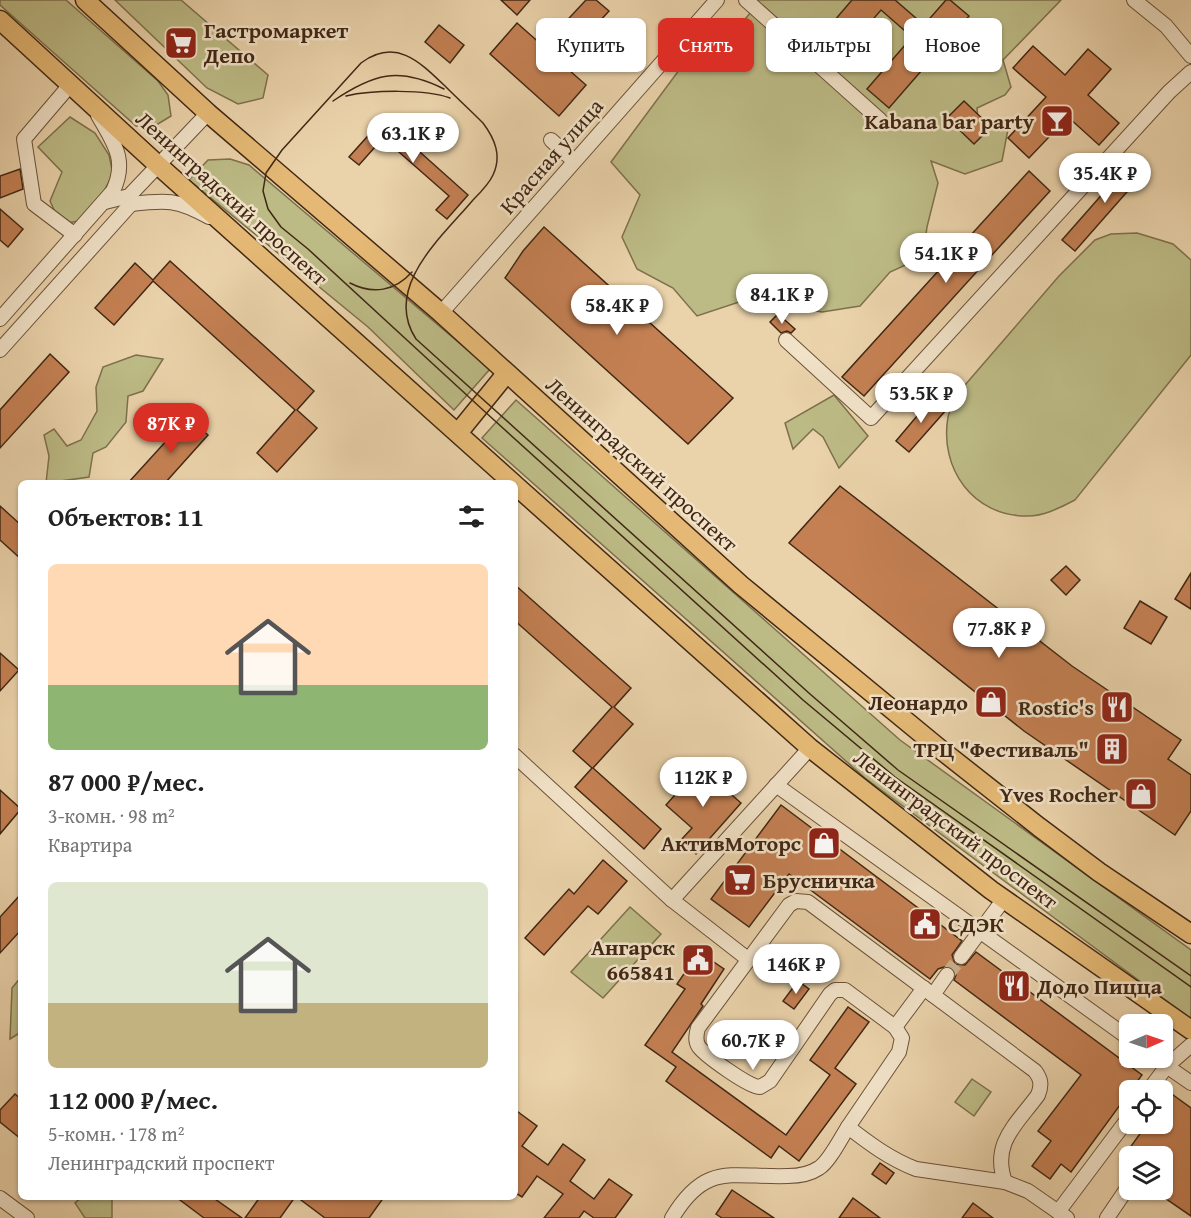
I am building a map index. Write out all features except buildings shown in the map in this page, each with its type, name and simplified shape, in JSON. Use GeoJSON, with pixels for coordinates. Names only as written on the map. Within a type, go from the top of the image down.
{"type":"FeatureCollection","features":[{"type":"Feature","properties":{"kind":"main road","name":"Ленинградский проспект"},"geometry":{"type":"LineString","coordinates":[[85,0],[208,113],[441,313],[741,585],[940,749],[1099,872],[1191,934]]}},
{"type":"Feature","properties":{"kind":"main road","name":"Ленинградский проспект"},"geometry":{"type":"LineString","coordinates":[[0,20],[159,166],[510,480]]}},
{"type":"Feature","properties":{"kind":"main road"},"geometry":{"type":"LineString","coordinates":[[458,433],[506,374]]}},
{"type":"Feature","properties":{"kind":"main road","name":"Ленинградский проспект"},"geometry":{"type":"LineString","coordinates":[[518,488],[810,748],[1004,899],[1191,1030]]}},
{"type":"Feature","properties":{"kind":"street","name":"Красная улица"},"geometry":{"type":"LineString","coordinates":[[441,313],[717,0]]}},
{"type":"Feature","properties":{"kind":"street"},"geometry":{"type":"LineString","coordinates":[[746,0],[880,120]]}},
{"type":"Feature","properties":{"kind":"street"},"geometry":{"type":"LineString","coordinates":[[1134,0],[1166,26],[1191,56]]}},
{"type":"Feature","properties":{"kind":"street"},"geometry":{"type":"LineString","coordinates":[[786,340],[871,418],[1169,92],[1191,72]]}},
{"type":"Feature","properties":{"kind":"street"},"geometry":{"type":"LineString","coordinates":[[70,85],[24,139],[34,204],[75,235]]}},
{"type":"Feature","properties":{"kind":"street"},"geometry":{"type":"LineString","coordinates":[[0,319],[113,191],[118,179],[120,162],[117,149],[93,105]]}},
{"type":"Feature","properties":{"kind":"street"},"geometry":{"type":"LineString","coordinates":[[0,350],[159,166],[208,113]]}},
{"type":"Feature","properties":{"kind":"street"},"geometry":{"type":"LineString","coordinates":[[550,140],[574,161]]}},
{"type":"Feature","properties":{"kind":"street"},"geometry":{"type":"LineString","coordinates":[[105,202],[130,200],[179,202],[231,229]]}},
{"type":"Feature","properties":{"kind":"street"},"geometry":{"type":"LineString","coordinates":[[672,900],[810,748]]}},
{"type":"Feature","properties":{"kind":"street"},"geometry":{"type":"LineString","coordinates":[[518,758],[672,900],[749,960]]}},
{"type":"Feature","properties":{"kind":"street"},"geometry":{"type":"LineString","coordinates":[[776,785],[1119,1031]]}},
{"type":"Feature","properties":{"kind":"street"},"geometry":{"type":"LineString","coordinates":[[961,957],[1004,899]]}},
{"type":"Feature","properties":{"kind":"street"},"geometry":{"type":"LineString","coordinates":[[672,1218],[691,1191],[704,1181],[720,1175],[795,1176],[821,1167],[902,1045],[900,1032],[895,1027],[845,990],[835,990],[770,1081],[760,1087],[749,1085],[701,1049],[696,1035],[698,1028],[789,905],[802,900],[808,902],[1035,1071],[1039,1077],[1041,1089],[1005,1141],[1000,1152],[1000,1168],[1005,1182]]}},
{"type":"Feature","properties":{"kind":"street"},"geometry":{"type":"LineString","coordinates":[[895,1027],[928,991],[947,975]]}},
{"type":"Feature","properties":{"kind":"street"},"geometry":{"type":"LineString","coordinates":[[1173,1055],[1191,1045]]}},
{"type":"Feature","properties":{"kind":"street"},"geometry":{"type":"LineString","coordinates":[[1170,1068],[1191,1083]]}},
{"type":"Feature","properties":{"kind":"street"},"geometry":{"type":"LineString","coordinates":[[848,1127],[884,1154],[916,1169],[1005,1182],[1028,1191],[1062,1215],[1119,1132]]}},
{"type":"Feature","properties":{"kind":"street"},"geometry":{"type":"LineString","coordinates":[[0,1198],[27,1218]]}},
{"type":"Feature","properties":{"kind":"street"},"geometry":{"type":"LineString","coordinates":[[1107,1218],[1119,1200]]}},
{"type":"Feature","properties":{"kind":"shaded area"},"geometry":{"type":"Polygon","coordinates":[[[0,0],[66,0],[158,81],[168,95],[171,116],[153,127],[136,126],[0,5],[0,0]]]}},
{"type":"Feature","properties":{"kind":"shaded area"},"geometry":{"type":"Polygon","coordinates":[[[115,0],[181,0],[268,75],[263,98],[238,104],[207,88],[115,0]]]}},
{"type":"Feature","properties":{"kind":"shaded area"},"geometry":{"type":"Polygon","coordinates":[[[754,0],[1061,0],[1003,60],[1011,87],[1005,95],[977,108],[978,120],[1009,124],[1002,161],[965,174],[931,161],[938,183],[927,227],[923,257],[890,272],[860,306],[822,312],[763,302],[742,301],[697,316],[673,288],[637,269],[622,237],[640,195],[611,162],[678,72],[754,72],[754,18],[746,18],[758,4],[754,0]]]}},
{"type":"Feature","properties":{"kind":"shaded area"},"geometry":{"type":"Polygon","coordinates":[[[70,117],[95,133],[109,155],[113,174],[104,191],[78,221],[68,223],[55,212],[50,201],[62,172],[38,147],[70,117]]]}},
{"type":"Feature","properties":{"kind":"shaded area"},"geometry":{"type":"Polygon","coordinates":[[[230,159],[249,165],[490,369],[454,410],[368,327],[189,180],[208,160],[230,159]]]}},
{"type":"Feature","properties":{"kind":"shaded area"},"geometry":{"type":"Polygon","coordinates":[[[1137,233],[1173,244],[1191,260],[1191,355],[1075,500],[1053,511],[1034,516],[1008,514],[991,508],[976,499],[964,486],[949,454],[948,417],[959,392],[1059,276],[1095,240],[1111,234],[1137,233]]]}},
{"type":"Feature","properties":{"kind":"shaded area"},"geometry":{"type":"Polygon","coordinates":[[[136,355],[163,359],[143,391],[128,396],[126,422],[106,447],[93,453],[89,477],[46,480],[49,456],[44,435],[54,429],[67,446],[81,440],[97,411],[96,387],[103,367],[136,355]]]}},
{"type":"Feature","properties":{"kind":"shaded area"},"geometry":{"type":"Polygon","coordinates":[[[834,395],[868,436],[839,468],[823,437],[813,429],[793,449],[785,423],[834,395]]]}},
{"type":"Feature","properties":{"kind":"shaded area"},"geometry":{"type":"Polygon","coordinates":[[[516,400],[900,740],[1191,950],[1191,1019],[865,778],[482,438],[516,400]]]}},
{"type":"Feature","properties":{"kind":"shaded area"},"geometry":{"type":"Polygon","coordinates":[[[630,907],[661,934],[603,998],[571,972],[630,907]]]}},
{"type":"Feature","properties":{"kind":"shaded area"},"geometry":{"type":"Polygon","coordinates":[[[18,981],[18,1034],[10,1039],[12,988],[18,981]]]}},
{"type":"Feature","properties":{"kind":"shaded area"},"geometry":{"type":"Polygon","coordinates":[[[972,1079],[991,1092],[974,1116],[955,1102],[972,1079]]]}},
{"type":"Feature","properties":{"kind":"shaded area"},"geometry":{"type":"Polygon","coordinates":[[[78,1200],[112,1200],[112,1218],[85,1218],[75,1203],[78,1200]]]}},
{"type":"Feature","properties":{"kind":"tunnel"},"geometry":{"type":"LineString","coordinates":[[947,975],[961,957]]}},
{"type":"Feature","properties":{"kind":"tram line"},"geometry":{"type":"LineString","coordinates":[[1191,976],[898,770],[810,694],[416,339],[407,320],[406,300],[411,282],[433,246],[489,182],[496,168],[496,148],[483,123],[417,62],[407,56],[385,52],[361,63],[282,150],[266,173],[263,191],[268,209],[281,227],[308,249],[803,700],[895,777],[1191,987]]}},
{"type":"Feature","properties":{"kind":"tram line"},"geometry":{"type":"LineString","coordinates":[[333,101],[361,84],[386,76],[413,77],[444,89]]}},
{"type":"Feature","properties":{"kind":"tram line"},"geometry":{"type":"LineString","coordinates":[[346,96],[399,91],[427,93],[450,98]]}},
{"type":"Feature","properties":{"kind":"tram line"},"geometry":{"type":"LineString","coordinates":[[350,283],[367,289],[383,289],[398,283],[412,272]]}},
{"type":"Feature","properties":{"kind":"place","name":"Гастромаркет Депо"},"geometry":{"type":"Point","coordinates":[181,43]}},
{"type":"Feature","properties":{"kind":"place","name":"Kabana bar party"},"geometry":{"type":"Point","coordinates":[1057,121]}},
{"type":"Feature","properties":{"kind":"place","name":"Леонардо"},"geometry":{"type":"Point","coordinates":[991,702]}},
{"type":"Feature","properties":{"kind":"place","name":"Rostic's"},"geometry":{"type":"Point","coordinates":[1117,707]}},
{"type":"Feature","properties":{"kind":"place","name":"ТРЦ \"Фестиваль\""},"geometry":{"type":"Point","coordinates":[1112,749]}},
{"type":"Feature","properties":{"kind":"place","name":"Yves Rocher"},"geometry":{"type":"Point","coordinates":[1141,794]}},
{"type":"Feature","properties":{"kind":"place","name":"АктивМоторс"},"geometry":{"type":"Point","coordinates":[824,843]}},
{"type":"Feature","properties":{"kind":"place","name":"Брусничка"},"geometry":{"type":"Point","coordinates":[740,880]}},
{"type":"Feature","properties":{"kind":"place","name":"СДЭК"},"geometry":{"type":"Point","coordinates":[925,924]}},
{"type":"Feature","properties":{"kind":"place","name":"Ангарск 665841"},"geometry":{"type":"Point","coordinates":[698,960]}},
{"type":"Feature","properties":{"kind":"place","name":"Додо Пицца"},"geometry":{"type":"Point","coordinates":[1014,986]}}]}
